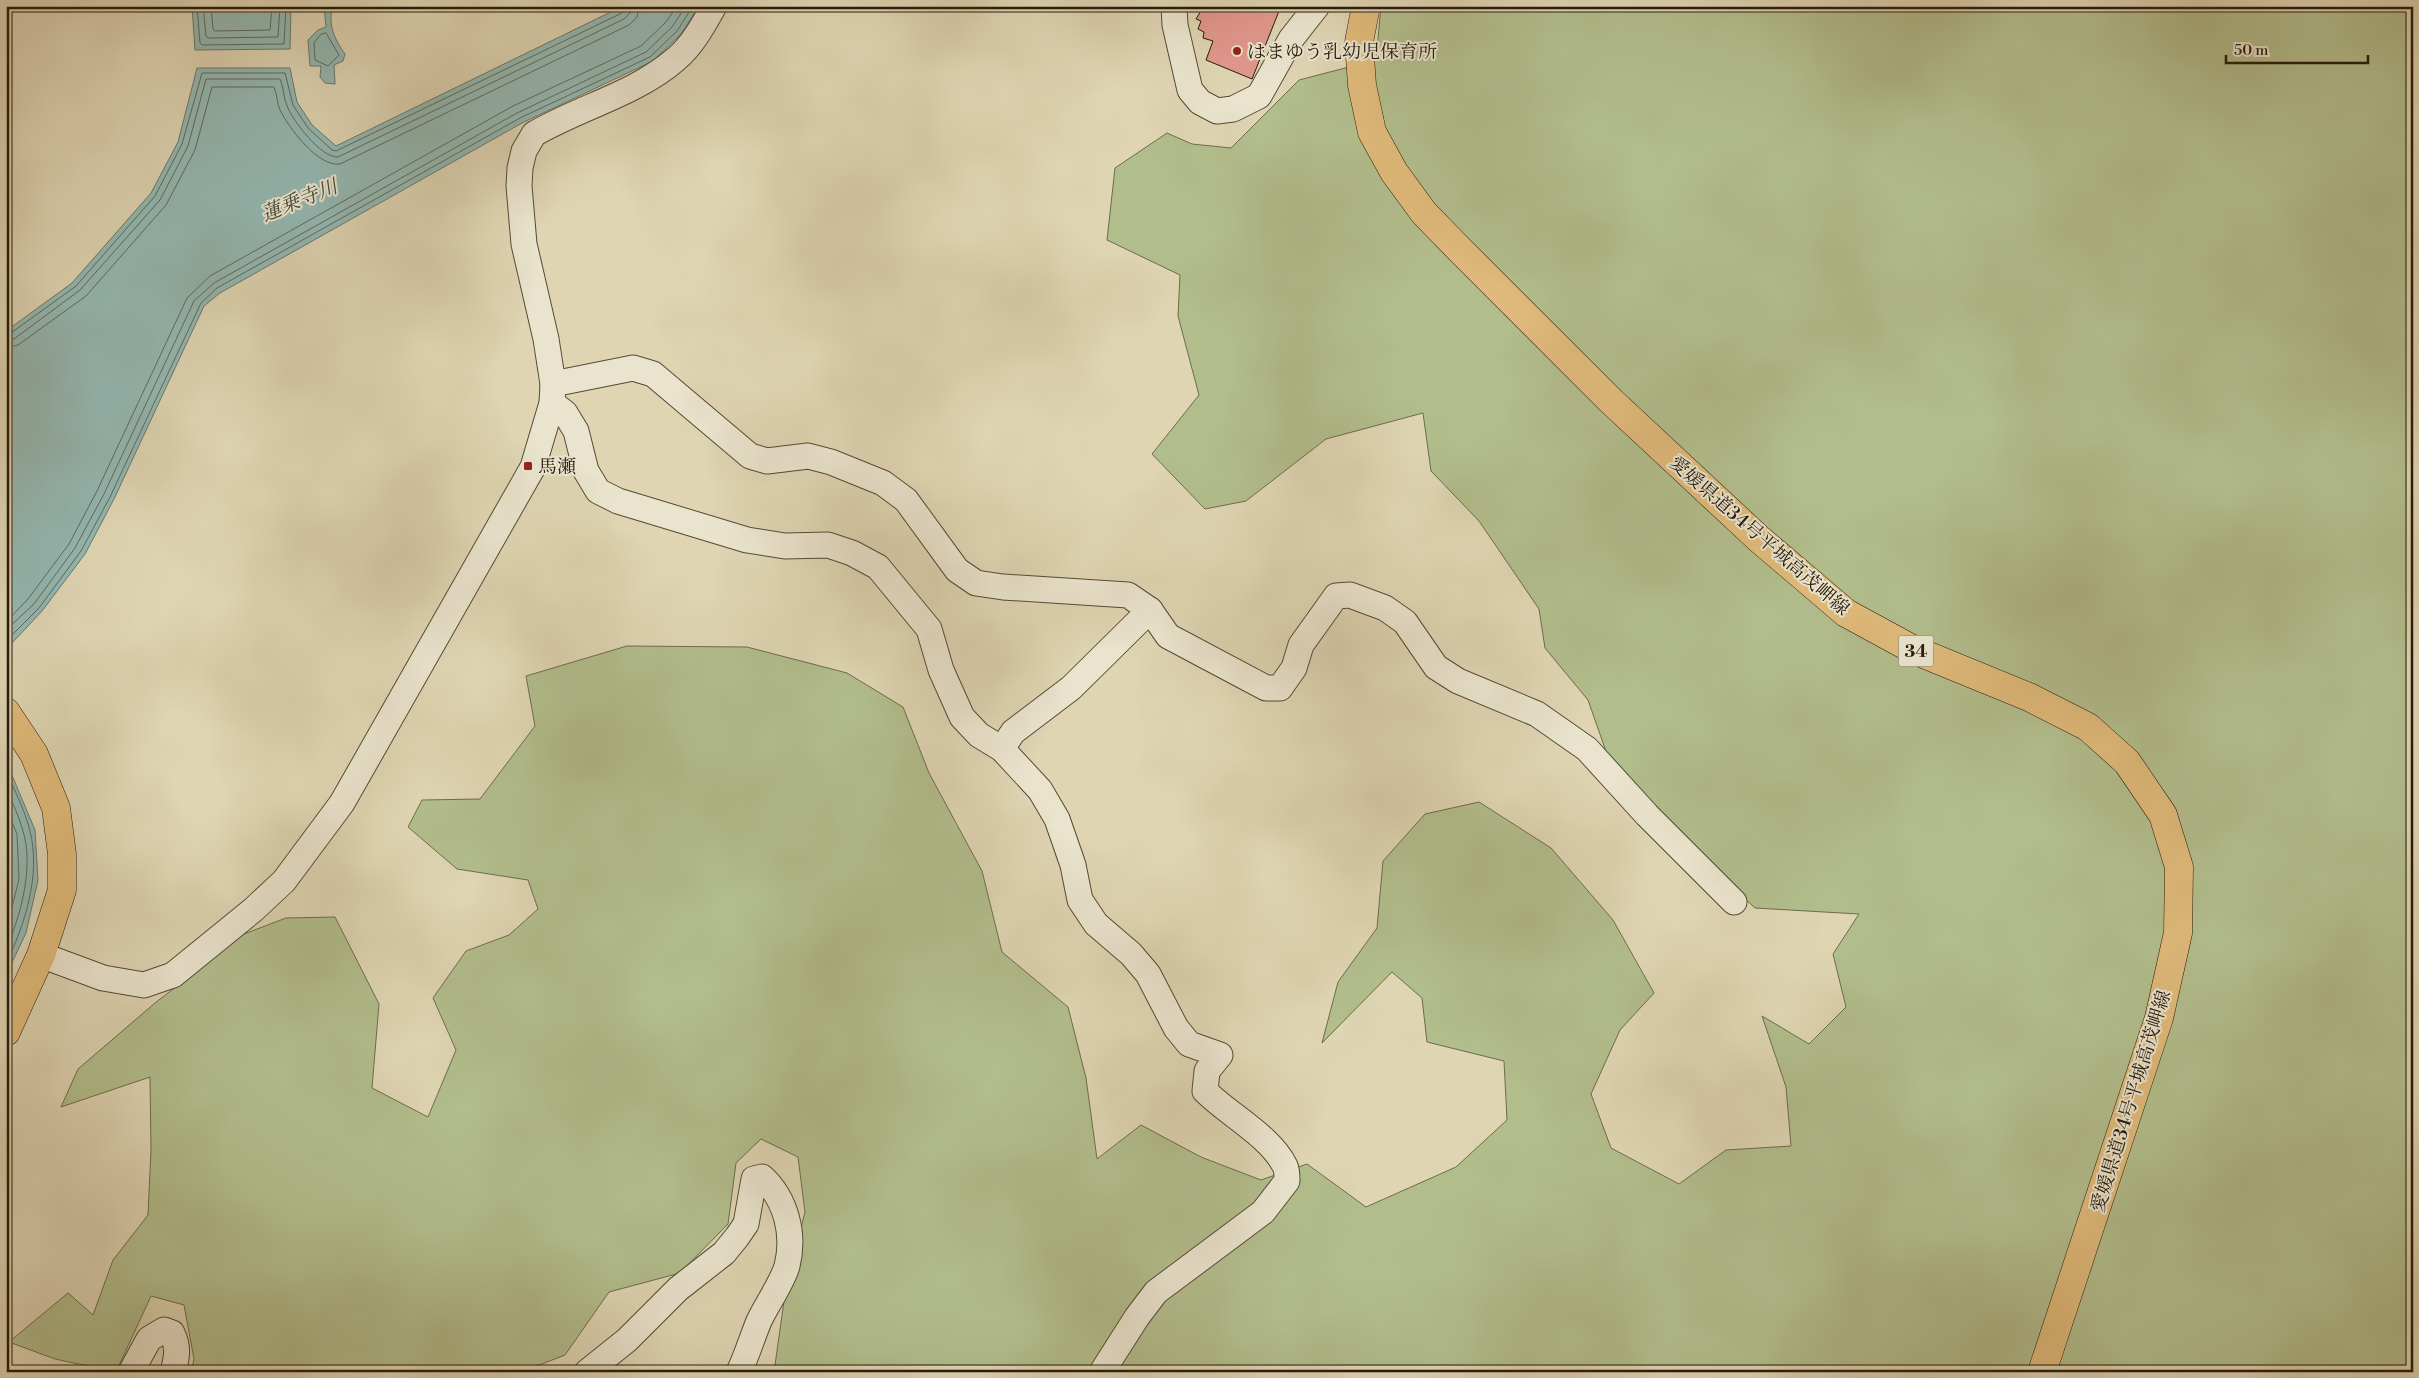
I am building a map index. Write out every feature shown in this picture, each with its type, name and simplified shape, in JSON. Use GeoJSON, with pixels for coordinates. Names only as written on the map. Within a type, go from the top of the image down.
{"type":"FeatureCollection","features":[{"type":"Feature","properties":{"kind":"main road","name":"愛媛県道34号平城高茂岬線"},"geometry":{"type":"LineString","coordinates":[[1366,6],[1358,42],[1362,85],[1372,132],[1394,172],[1424,213],[1463,253],[1610,400],[1758,538],[1846,613],[1914,650],[2029,697],[2088,727],[2126,762],[2163,815],[2179,866],[2179,876],[2178,933],[2160,1018],[2042,1372]]}},
{"type":"Feature","properties":{"kind":"main road"},"geometry":{"type":"LineString","coordinates":[[6,712],[34,754],[56,808],[62,854],[62,890],[41,955],[6,1032]]}},
{"type":"Feature","properties":{"kind":"street"},"geometry":{"type":"LineString","coordinates":[[41,955],[103,978],[144,985],[173,975],[254,910],[284,881],[342,803],[533,467],[552,394],[546,338],[524,244],[519,186],[520,168],[524,151],[534,134],[651,78],[678,58],[700,29],[714,6]]}},
{"type":"Feature","properties":{"kind":"street"},"geometry":{"type":"LineString","coordinates":[[1174,6],[1175,24],[1190,90],[1200,102],[1217,111],[1233,109],[1259,96],[1291,39],[1317,6]]}},
{"type":"Feature","properties":{"kind":"street"},"geometry":{"type":"LineString","coordinates":[[552,394],[633,368],[653,374],[750,456],[767,461],[808,456],[831,462],[883,483],[906,500],[957,570],[976,582],[1003,587],[1128,595],[1150,610],[1168,636],[1266,688],[1280,688],[1294,668],[1301,645],[1336,596],[1350,595],[1385,608],[1405,622],[1436,667],[1458,681],[1538,714],[1587,749],[1647,815],[1734,902]]}},
{"type":"Feature","properties":{"kind":"street"},"geometry":{"type":"LineString","coordinates":[[552,394],[576,431],[586,472],[598,491],[611,497],[747,540],[785,546],[828,545],[852,553],[878,567],[929,629],[941,670],[962,717],[978,735],[1002,749],[1040,790],[1057,819],[1073,865],[1080,900],[1096,924],[1131,954],[1148,974],[1176,1028],[1189,1044],[1220,1055],[1206,1071],[1205,1091],[1222,1108],[1273,1149],[1286,1168],[1287,1182],[1263,1212],[1156,1292],[1137,1317],[1102,1372]]}},
{"type":"Feature","properties":{"kind":"street"},"geometry":{"type":"LineString","coordinates":[[1002,749],[1013,732],[1072,688],[1150,610]]}},
{"type":"Feature","properties":{"kind":"street"},"geometry":{"type":"LineString","coordinates":[[587,1372],[627,1340],[678,1289],[724,1253],[746,1224],[754,1179],[762,1177],[772,1186],[784,1205],[789,1235],[787,1266],[759,1322],[739,1372]]}},
{"type":"Feature","properties":{"kind":"street"},"geometry":{"type":"LineString","coordinates":[[131,1372],[149,1340],[164,1330],[172,1333],[177,1342],[178,1354],[173,1372]]}},
{"type":"Feature","properties":{"kind":"green space"},"geometry":{"type":"Polygon","coordinates":[[[1381,6],[2413,6],[2413,1372],[774,1372],[786,1287],[805,1212],[798,1157],[761,1139],[736,1163],[728,1224],[680,1273],[609,1292],[565,1355],[521,1372],[191,1372],[194,1359],[184,1305],[151,1296],[116,1372],[55,1359],[9,1342],[68,1293],[93,1315],[113,1260],[148,1215],[151,1150],[150,1077],[61,1107],[78,1069],[155,1003],[244,934],[286,918],[335,917],[379,1004],[372,1088],[428,1117],[456,1050],[433,998],[466,951],[509,935],[538,909],[528,880],[457,869],[408,827],[422,800],[480,799],[535,726],[526,676],[627,646],[747,647],[847,673],[903,707],[929,773],[982,871],[1002,952],[1068,1007],[1086,1078],[1097,1159],[1141,1125],[1201,1157],[1261,1180],[1307,1164],[1366,1207],[1456,1167],[1507,1120],[1504,1061],[1427,1042],[1422,998],[1392,972],[1322,1043],[1338,982],[1377,928],[1383,861],[1425,814],[1479,802],[1551,848],[1613,920],[1654,993],[1620,1030],[1591,1094],[1611,1148],[1679,1184],[1726,1150],[1791,1146],[1786,1087],[1762,1016],[1809,1044],[1846,1007],[1833,954],[1859,914],[1755,908],[1616,780],[1588,700],[1545,648],[1539,609],[1479,521],[1431,471],[1423,413],[1326,439],[1246,501],[1205,509],[1152,454],[1199,395],[1178,316],[1180,275],[1107,240],[1115,168],[1167,133],[1192,144],[1231,148],[1299,80],[1376,60],[1381,6]]]}},
{"type":"Feature","properties":{"kind":"water"},"geometry":{"type":"Polygon","coordinates":[[[192,6],[291,6],[290,49],[195,50],[192,6]]]}},
{"type":"Feature","properties":{"kind":"water"},"geometry":{"type":"Polygon","coordinates":[[[324,6],[333,6],[331,19],[333,31],[345,54],[343,61],[334,65],[335,84],[325,83],[320,77],[321,66],[310,66],[308,40],[318,30],[326,27],[324,6]]]}},
{"type":"Feature","properties":{"kind":"water","name":"蓮乗寺川"},"geometry":{"type":"Polygon","coordinates":[[[623,6],[699,6],[681,34],[653,61],[522,123],[220,293],[204,306],[114,499],[85,554],[42,611],[12,643],[6,641],[6,331],[72,283],[151,193],[178,142],[197,68],[290,68],[297,102],[312,125],[336,146],[623,6]]]}},
{"type":"Feature","properties":{"kind":"water"},"geometry":{"type":"Polygon","coordinates":[[[6,761],[35,830],[38,880],[26,933],[6,975],[6,761]]]}},
{"type":"Feature","properties":{"kind":"building","name":"はまゆう乳幼児保育所"},"geometry":{"type":"Polygon","coordinates":[[[1204,6],[1281,6],[1252,79],[1206,60],[1213,41],[1203,38],[1204,32],[1198,29],[1201,21],[1196,19],[1204,6]]]}},
{"type":"Feature","properties":{"kind":"place","name":"はまゆう乳幼児保育所"},"geometry":{"type":"Point","coordinates":[1237,51]}},
{"type":"Feature","properties":{"kind":"place","name":"馬瀬"},"geometry":{"type":"Point","coordinates":[528,466]}}]}
